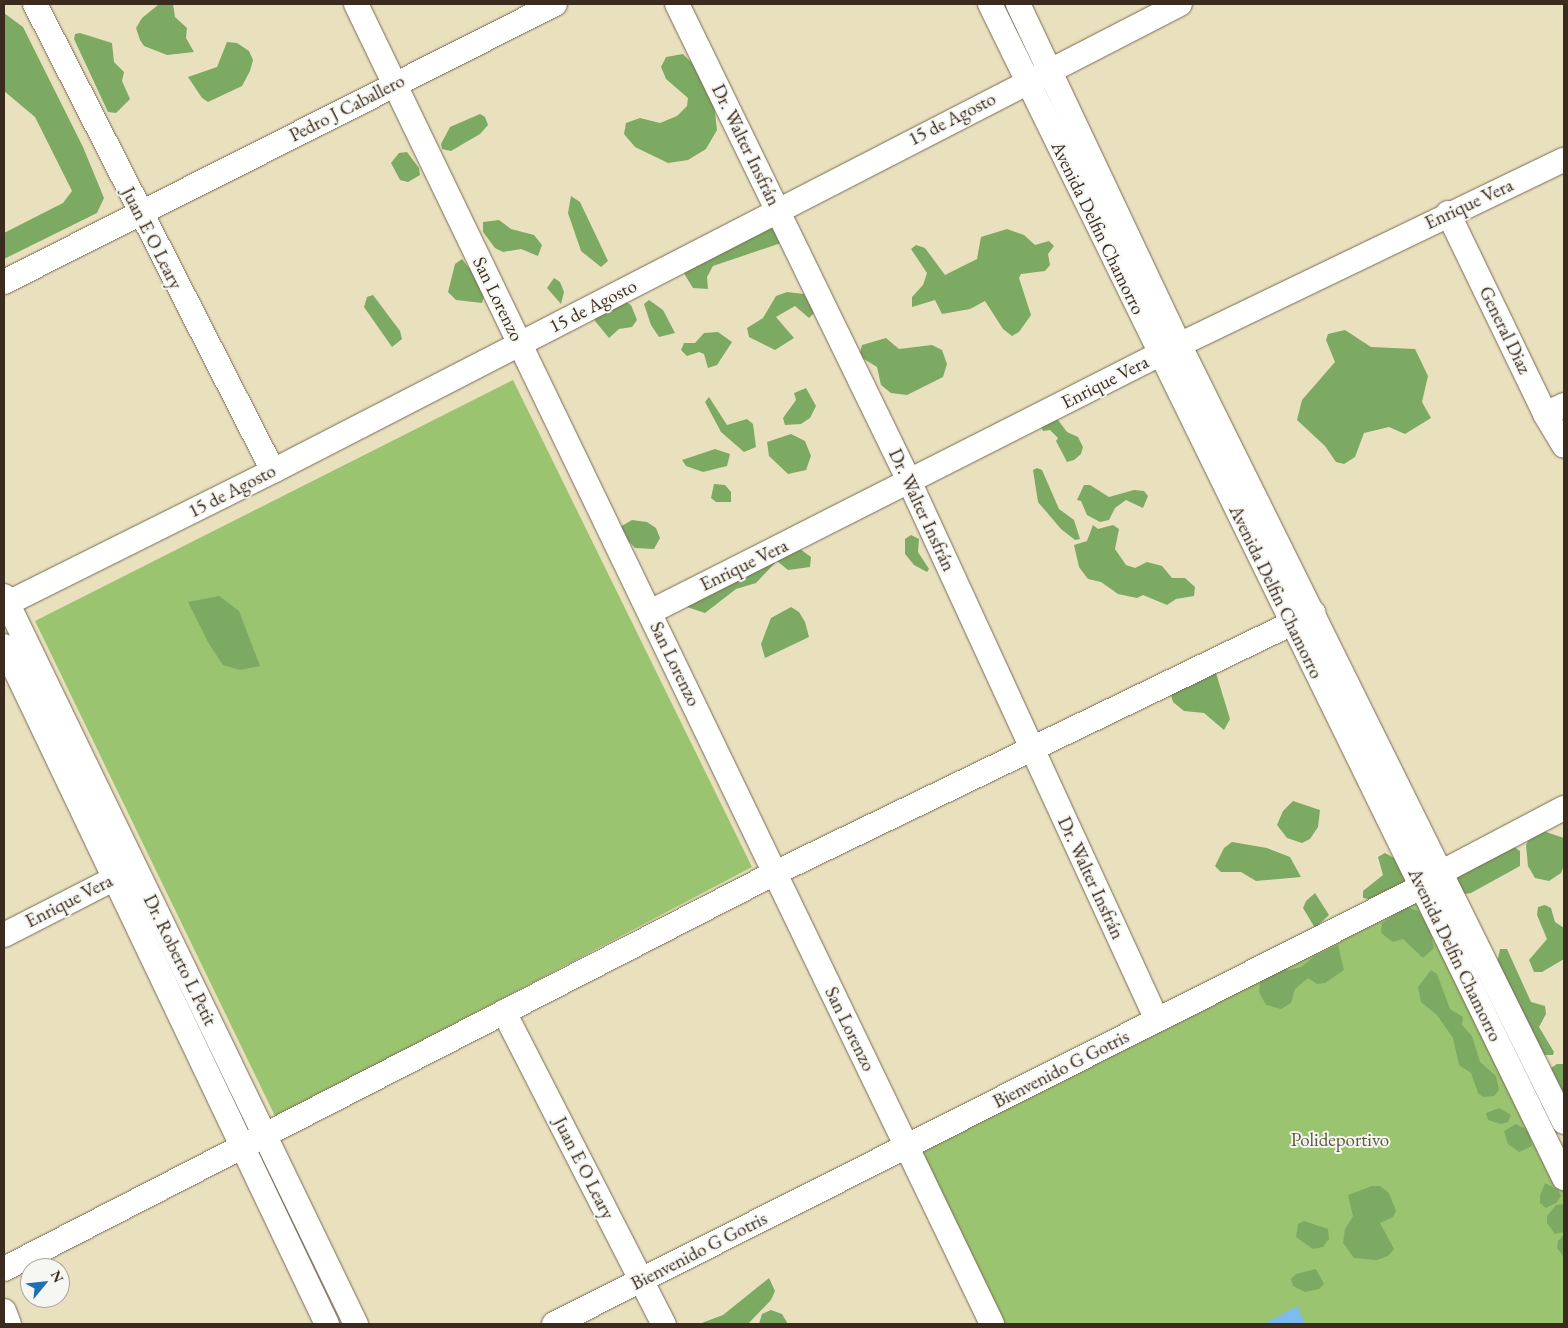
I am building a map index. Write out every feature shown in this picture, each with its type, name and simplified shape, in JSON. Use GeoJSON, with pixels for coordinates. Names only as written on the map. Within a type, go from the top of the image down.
{"type":"FeatureCollection","features":[{"type":"Feature","properties":{"kind":"street","name":"Juan E O Leary"},"geometry":{"type":"LineString","coordinates":[[35,4],[141,216],[273,471]]}},
{"type":"Feature","properties":{"kind":"street","name":"San Lorenzo"},"geometry":{"type":"LineString","coordinates":[[356,4],[992,1324]]}},
{"type":"Feature","properties":{"kind":"street","name":"Pedro J Caballero"},"geometry":{"type":"LineString","coordinates":[[4,282],[141,216],[394,84],[555,4]]}},
{"type":"Feature","properties":{"kind":"street","name":"Dr. Walter Insfrán"},"geometry":{"type":"LineString","coordinates":[[677,4],[910,483],[1031,750],[1157,1020]]}},
{"type":"Feature","properties":{"kind":"street","name":"Avenida Delfin Chamorro"},"geometry":{"type":"LineString","coordinates":[[990,4],[1026,81],[1313,613],[1564,1122]]}},
{"type":"Feature","properties":{"kind":"street","name":"Avenida Delfin Chamorro"},"geometry":{"type":"LineString","coordinates":[[1018,4],[1049,70],[1169,349],[1292,624],[1564,1178]]}},
{"type":"Feature","properties":{"kind":"street","name":"15 de Agosto"},"geometry":{"type":"LineString","coordinates":[[5,601],[273,471],[1026,81],[1180,4]]}},
{"type":"Feature","properties":{"kind":"street","name":"Enrique Vera"},"geometry":{"type":"LineString","coordinates":[[650,612],[910,483],[1169,349],[1448,213],[1564,160]]}},
{"type":"Feature","properties":{"kind":"street","name":"General Diaz"},"geometry":{"type":"LineString","coordinates":[[1448,213],[1555,410],[1564,446]]}},
{"type":"Feature","properties":{"kind":"street","name":"Dr. Roberto L Petit"},"geometry":{"type":"LineString","coordinates":[[5,601],[356,1324]]}},
{"type":"Feature","properties":{"kind":"street"},"geometry":{"type":"LineString","coordinates":[[4,1269],[242,1145],[264,1136],[775,873],[1313,613]]}},
{"type":"Feature","properties":{"kind":"street","name":"Dr. Roberto L Petit"},"geometry":{"type":"LineString","coordinates":[[4,646],[328,1324]]}},
{"type":"Feature","properties":{"kind":"street","name":"Bienvenido G Gotris"},"geometry":{"type":"LineString","coordinates":[[554,1324],[1422,887],[1440,873],[1564,808]]}},
{"type":"Feature","properties":{"kind":"street","name":"Enrique Vera"},"geometry":{"type":"LineString","coordinates":[[4,935],[135,868]]}},
{"type":"Feature","properties":{"kind":"street","name":"Juan E O Leary"},"geometry":{"type":"LineString","coordinates":[[504,1012],[664,1324]]}},
{"type":"Feature","properties":{"kind":"street"},"geometry":{"type":"LineString","coordinates":[[4,1312],[9,1324]]}},
{"type":"Feature","properties":{"kind":"green space"},"geometry":{"type":"Polygon","coordinates":[[[173,4],[175,17],[187,28],[186,38],[194,52],[167,55],[144,46],[140,40],[136,28],[142,18],[158,5],[173,4]]]}},
{"type":"Feature","properties":{"kind":"green space"},"geometry":{"type":"Polygon","coordinates":[[[4,13],[23,27],[83,147],[104,198],[97,213],[4,259],[4,233],[63,203],[72,191],[35,117],[4,91],[4,13]]]}},
{"type":"Feature","properties":{"kind":"green space"},"geometry":{"type":"Polygon","coordinates":[[[80,33],[112,43],[114,62],[124,72],[122,81],[130,99],[116,113],[108,112],[74,39],[75,34],[80,33]]]}},
{"type":"Feature","properties":{"kind":"green space"},"geometry":{"type":"Polygon","coordinates":[[[227,42],[237,43],[249,51],[253,60],[250,71],[242,86],[208,102],[202,98],[188,77],[217,67],[227,42]]]}},
{"type":"Feature","properties":{"kind":"green space"},"geometry":{"type":"Polygon","coordinates":[[[683,54],[700,71],[714,103],[717,130],[706,149],[688,160],[668,163],[635,147],[624,134],[626,123],[640,118],[660,123],[677,116],[687,106],[688,98],[666,79],[661,67],[666,57],[683,54]]]}},
{"type":"Feature","properties":{"kind":"green space"},"geometry":{"type":"Polygon","coordinates":[[[480,114],[485,117],[488,125],[480,134],[451,151],[442,149],[441,144],[450,127],[480,114]]]}},
{"type":"Feature","properties":{"kind":"green space"},"geometry":{"type":"Polygon","coordinates":[[[407,152],[419,168],[420,175],[408,182],[400,180],[391,163],[399,153],[407,152]]]}},
{"type":"Feature","properties":{"kind":"green space"},"geometry":{"type":"Polygon","coordinates":[[[571,196],[580,202],[608,261],[601,267],[581,251],[568,213],[571,196]]]}},
{"type":"Feature","properties":{"kind":"green space"},"geometry":{"type":"Polygon","coordinates":[[[499,220],[511,229],[534,235],[542,245],[538,256],[521,249],[503,252],[495,248],[483,232],[483,222],[499,220]]]}},
{"type":"Feature","properties":{"kind":"green space"},"geometry":{"type":"Polygon","coordinates":[[[770,225],[783,234],[781,243],[713,266],[707,277],[708,289],[693,288],[683,270],[770,225]]]}},
{"type":"Feature","properties":{"kind":"green space"},"geometry":{"type":"Polygon","coordinates":[[[1007,229],[1024,235],[1035,245],[1049,241],[1054,246],[1048,254],[1050,265],[1045,271],[1021,274],[1019,278],[1031,315],[1019,332],[1012,336],[1003,329],[985,301],[970,309],[942,314],[935,300],[912,307],[912,297],[923,285],[927,273],[911,249],[916,245],[925,248],[945,275],[977,259],[981,237],[1007,229]]]}},
{"type":"Feature","properties":{"kind":"green space"},"geometry":{"type":"Polygon","coordinates":[[[462,259],[479,281],[484,296],[482,303],[456,300],[448,292],[455,264],[462,259]]]}},
{"type":"Feature","properties":{"kind":"green space"},"geometry":{"type":"Polygon","coordinates":[[[554,278],[560,282],[564,292],[561,304],[547,288],[554,278]]]}},
{"type":"Feature","properties":{"kind":"green space"},"geometry":{"type":"Polygon","coordinates":[[[787,292],[804,294],[814,313],[809,318],[795,306],[776,317],[794,338],[775,350],[749,337],[747,328],[763,318],[776,296],[787,292]]]}},
{"type":"Feature","properties":{"kind":"green space"},"geometry":{"type":"Polygon","coordinates":[[[373,295],[400,331],[402,339],[392,347],[364,307],[367,297],[373,295]]]}},
{"type":"Feature","properties":{"kind":"green space"},"geometry":{"type":"Polygon","coordinates":[[[649,300],[663,310],[675,333],[659,337],[651,325],[644,304],[649,300]]]}},
{"type":"Feature","properties":{"kind":"green space"},"geometry":{"type":"Polygon","coordinates":[[[624,301],[631,305],[637,320],[632,327],[619,329],[609,338],[595,321],[595,312],[624,301]]]}},
{"type":"Feature","properties":{"kind":"green space"},"geometry":{"type":"Polygon","coordinates":[[[1345,330],[1371,347],[1415,349],[1428,376],[1422,402],[1431,418],[1405,434],[1389,427],[1364,433],[1355,457],[1344,464],[1336,462],[1325,446],[1297,420],[1302,400],[1335,362],[1326,340],[1328,334],[1345,330]]]}},
{"type":"Feature","properties":{"kind":"green space"},"geometry":{"type":"Polygon","coordinates":[[[718,332],[732,342],[717,365],[708,368],[704,354],[699,352],[687,356],[681,350],[684,343],[695,343],[704,333],[718,332]]]}},
{"type":"Feature","properties":{"kind":"green space"},"geometry":{"type":"Polygon","coordinates":[[[886,338],[899,349],[932,345],[942,350],[947,364],[943,377],[907,395],[891,393],[881,385],[877,367],[859,356],[862,345],[886,338]]]}},
{"type":"Feature","properties":{"kind":"green space"},"geometry":{"type":"Polygon","coordinates":[[[513,380],[752,867],[276,1118],[35,621],[513,380]]]}},
{"type":"Feature","properties":{"kind":"green space"},"geometry":{"type":"Polygon","coordinates":[[[806,388],[816,406],[810,418],[801,424],[785,425],[783,418],[796,400],[794,393],[806,388]]]}},
{"type":"Feature","properties":{"kind":"green space"},"geometry":{"type":"Polygon","coordinates":[[[709,397],[727,425],[747,419],[753,424],[756,447],[744,452],[721,432],[705,402],[709,397]]]}},
{"type":"Feature","properties":{"kind":"green space"},"geometry":{"type":"Polygon","coordinates":[[[1055,416],[1067,432],[1078,437],[1083,447],[1081,454],[1074,460],[1067,462],[1056,441],[1058,438],[1050,430],[1043,431],[1040,424],[1055,416]]]}},
{"type":"Feature","properties":{"kind":"green space"},"geometry":{"type":"Polygon","coordinates":[[[791,434],[805,441],[811,456],[806,470],[788,474],[769,456],[767,442],[791,434]]]}},
{"type":"Feature","properties":{"kind":"green space"},"geometry":{"type":"Polygon","coordinates":[[[715,449],[730,454],[727,466],[703,472],[686,466],[682,460],[715,449]]]}},
{"type":"Feature","properties":{"kind":"green space"},"geometry":{"type":"Polygon","coordinates":[[[1037,468],[1042,470],[1059,509],[1074,520],[1080,539],[1075,540],[1061,529],[1038,502],[1033,470],[1037,468]]]}},
{"type":"Feature","properties":{"kind":"green space"},"geometry":{"type":"Polygon","coordinates":[[[714,484],[725,485],[731,492],[731,502],[716,502],[711,498],[714,484]]]}},
{"type":"Feature","properties":{"kind":"green space"},"geometry":{"type":"Polygon","coordinates":[[[1084,485],[1090,485],[1109,497],[1134,490],[1144,491],[1148,496],[1143,508],[1126,500],[1115,508],[1109,520],[1100,522],[1087,515],[1081,501],[1077,500],[1084,485]]]}},
{"type":"Feature","properties":{"kind":"green space"},"geometry":{"type":"Polygon","coordinates":[[[632,520],[647,522],[656,528],[660,538],[654,549],[635,548],[624,536],[620,527],[632,520]]]}},
{"type":"Feature","properties":{"kind":"green space"},"geometry":{"type":"Polygon","coordinates":[[[1093,525],[1098,529],[1113,525],[1119,529],[1115,549],[1126,565],[1135,568],[1147,562],[1162,566],[1172,578],[1185,578],[1195,587],[1194,596],[1176,599],[1167,605],[1143,595],[1137,598],[1118,594],[1101,582],[1088,579],[1079,567],[1074,545],[1087,541],[1093,525]]]}},
{"type":"Feature","properties":{"kind":"green space"},"geometry":{"type":"Polygon","coordinates":[[[911,535],[919,539],[918,552],[929,569],[927,572],[914,565],[905,554],[905,539],[911,535]]]}},
{"type":"Feature","properties":{"kind":"green space"},"geometry":{"type":"Polygon","coordinates":[[[800,549],[811,557],[810,567],[788,570],[777,561],[800,549]]]}},
{"type":"Feature","properties":{"kind":"green space"},"geometry":{"type":"Polygon","coordinates":[[[761,559],[775,563],[756,583],[736,589],[705,613],[681,605],[761,559]]]}},
{"type":"Feature","properties":{"kind":"green space"},"geometry":{"type":"Polygon","coordinates":[[[219,596],[239,611],[260,666],[240,670],[223,665],[209,644],[188,602],[219,596]]]}},
{"type":"Feature","properties":{"kind":"green space"},"geometry":{"type":"Polygon","coordinates":[[[791,607],[799,612],[805,622],[809,637],[765,658],[761,644],[771,618],[791,607]]]}},
{"type":"Feature","properties":{"kind":"green space"},"geometry":{"type":"Polygon","coordinates":[[[1216,673],[1230,719],[1224,730],[1204,713],[1184,711],[1173,702],[1171,695],[1175,690],[1216,673]]]}},
{"type":"Feature","properties":{"kind":"green space"},"geometry":{"type":"Polygon","coordinates":[[[1293,801],[1320,810],[1318,827],[1310,839],[1302,843],[1287,838],[1277,825],[1283,811],[1293,801]]]}},
{"type":"Feature","properties":{"kind":"green space"},"geometry":{"type":"Polygon","coordinates":[[[1540,830],[1564,838],[1564,865],[1561,873],[1549,881],[1535,878],[1528,866],[1526,845],[1533,832],[1540,830]]]}},
{"type":"Feature","properties":{"kind":"green space"},"geometry":{"type":"Polygon","coordinates":[[[1232,842],[1267,848],[1290,857],[1301,877],[1256,881],[1241,872],[1221,872],[1215,866],[1224,848],[1232,842]]]}},
{"type":"Feature","properties":{"kind":"green space"},"geometry":{"type":"Polygon","coordinates":[[[1509,843],[1520,851],[1520,866],[1471,893],[1458,895],[1450,871],[1509,843]]]}},
{"type":"Feature","properties":{"kind":"green space"},"geometry":{"type":"Polygon","coordinates":[[[1385,853],[1398,860],[1408,880],[1374,900],[1363,898],[1363,891],[1383,875],[1378,857],[1385,853]]]}},
{"type":"Feature","properties":{"kind":"green space","name":"Polideportivo"},"geometry":{"type":"Polygon","coordinates":[[[1421,887],[1564,1178],[1564,1324],[998,1324],[915,1156],[1421,887]]]}},
{"type":"Feature","properties":{"kind":"green space"},"geometry":{"type":"Polygon","coordinates":[[[1315,893],[1329,915],[1315,928],[1303,908],[1306,901],[1315,893]]]}},
{"type":"Feature","properties":{"kind":"green space"},"geometry":{"type":"Polygon","coordinates":[[[1545,905],[1551,908],[1555,922],[1564,928],[1564,959],[1542,972],[1534,972],[1529,960],[1547,939],[1537,915],[1538,907],[1545,905]]]}},
{"type":"Feature","properties":{"kind":"green space"},"geometry":{"type":"Polygon","coordinates":[[[1407,907],[1418,911],[1429,928],[1434,948],[1423,958],[1403,939],[1393,942],[1381,933],[1382,923],[1407,907]]]}},
{"type":"Feature","properties":{"kind":"green space"},"geometry":{"type":"Polygon","coordinates":[[[1338,945],[1344,970],[1325,983],[1317,984],[1308,978],[1295,989],[1291,1003],[1281,1009],[1266,1005],[1259,992],[1261,975],[1276,967],[1289,970],[1301,967],[1315,956],[1338,945]]]}},
{"type":"Feature","properties":{"kind":"green space"},"geometry":{"type":"Polygon","coordinates":[[[1500,949],[1507,949],[1531,1002],[1545,1006],[1546,1014],[1539,1027],[1554,1052],[1553,1055],[1545,1055],[1524,1037],[1497,963],[1500,949]]]}},
{"type":"Feature","properties":{"kind":"green space"},"geometry":{"type":"Polygon","coordinates":[[[1431,970],[1437,974],[1450,1009],[1463,1017],[1462,1025],[1472,1036],[1480,1062],[1496,1076],[1499,1090],[1494,1096],[1483,1097],[1478,1093],[1471,1073],[1459,1065],[1453,1038],[1437,1015],[1421,1002],[1418,987],[1431,970]]]}},
{"type":"Feature","properties":{"kind":"green space"},"geometry":{"type":"Polygon","coordinates":[[[1557,1064],[1564,1064],[1564,1101],[1551,1068],[1557,1064]]]}},
{"type":"Feature","properties":{"kind":"green space"},"geometry":{"type":"Polygon","coordinates":[[[1499,1108],[1511,1115],[1508,1122],[1501,1124],[1488,1120],[1486,1113],[1499,1108]]]}},
{"type":"Feature","properties":{"kind":"green space"},"geometry":{"type":"Polygon","coordinates":[[[1516,1124],[1529,1131],[1532,1146],[1519,1152],[1508,1144],[1504,1131],[1516,1124]]]}},
{"type":"Feature","properties":{"kind":"green space"},"geometry":{"type":"Polygon","coordinates":[[[1545,1183],[1558,1190],[1561,1196],[1556,1203],[1546,1208],[1540,1203],[1540,1196],[1545,1183]]]}},
{"type":"Feature","properties":{"kind":"green space"},"geometry":{"type":"Polygon","coordinates":[[[1372,1186],[1380,1186],[1389,1193],[1396,1211],[1393,1217],[1380,1223],[1394,1249],[1388,1256],[1377,1260],[1354,1258],[1343,1243],[1345,1229],[1353,1216],[1348,1195],[1372,1186]]]}},
{"type":"Feature","properties":{"kind":"green space"},"geometry":{"type":"Polygon","coordinates":[[[1564,1204],[1564,1232],[1555,1234],[1547,1223],[1547,1216],[1556,1205],[1564,1204]]]}},
{"type":"Feature","properties":{"kind":"green space"},"geometry":{"type":"Polygon","coordinates":[[[1304,1221],[1328,1229],[1329,1239],[1323,1247],[1313,1249],[1296,1237],[1298,1224],[1304,1221]]]}},
{"type":"Feature","properties":{"kind":"green space"},"geometry":{"type":"Polygon","coordinates":[[[1564,1235],[1564,1257],[1557,1248],[1558,1241],[1564,1235]]]}},
{"type":"Feature","properties":{"kind":"green space"},"geometry":{"type":"Polygon","coordinates":[[[1316,1269],[1324,1284],[1319,1289],[1305,1292],[1293,1286],[1291,1279],[1296,1274],[1316,1269]]]}},
{"type":"Feature","properties":{"kind":"green space"},"geometry":{"type":"Polygon","coordinates":[[[769,1278],[775,1291],[771,1300],[748,1324],[699,1324],[723,1315],[769,1278]]]}},
{"type":"Feature","properties":{"kind":"green space"},"geometry":{"type":"Polygon","coordinates":[[[771,1310],[782,1314],[788,1324],[759,1324],[762,1314],[771,1310]]]}},
{"type":"Feature","properties":{"kind":"water"},"geometry":{"type":"Polygon","coordinates":[[[1297,1306],[1305,1324],[1264,1324],[1297,1306]]]}}]}
